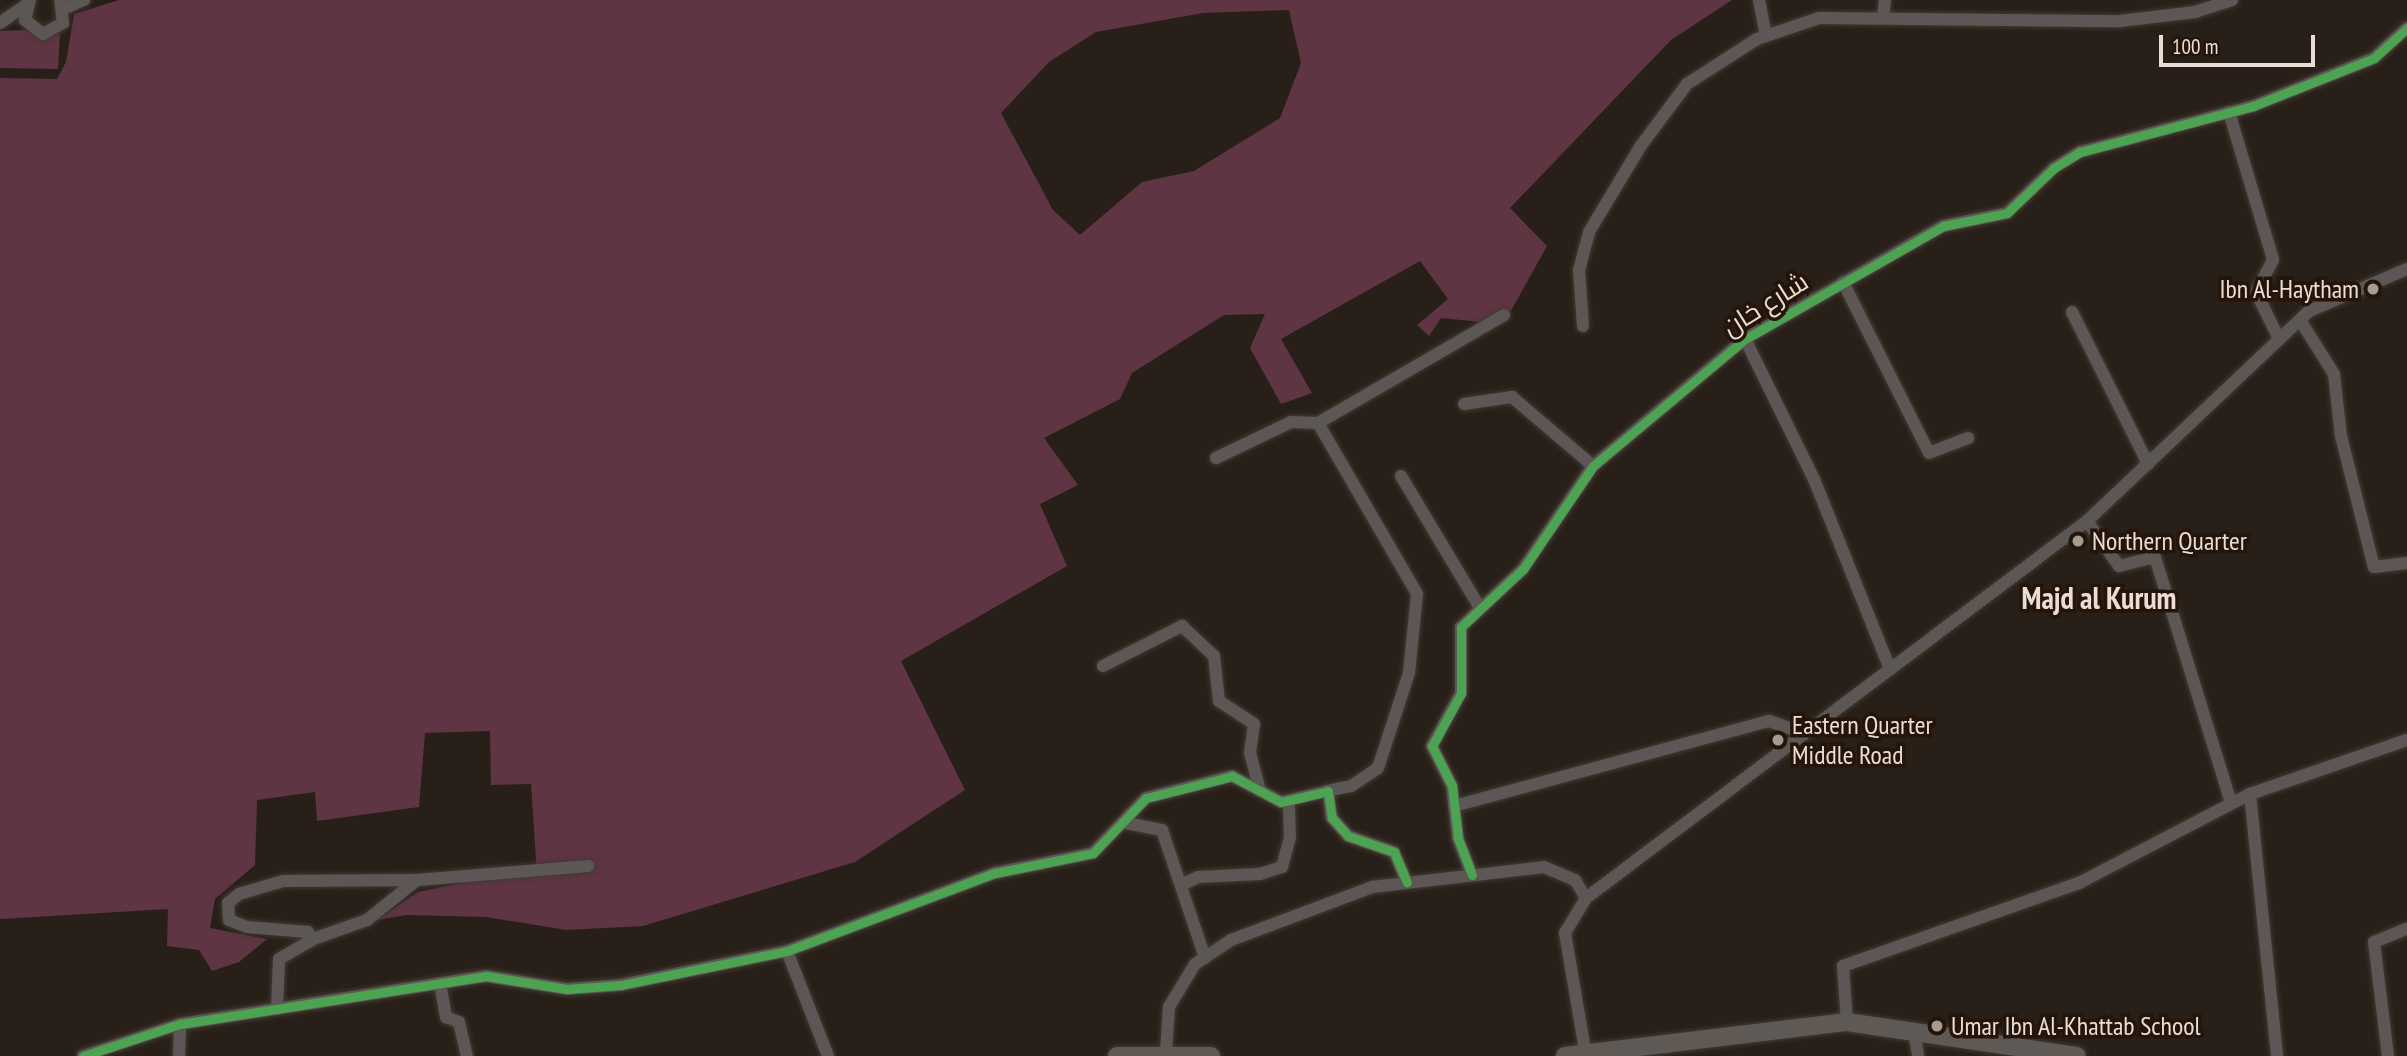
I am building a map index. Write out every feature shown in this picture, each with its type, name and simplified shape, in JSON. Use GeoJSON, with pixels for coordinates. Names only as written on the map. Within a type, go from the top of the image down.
{"type":"FeatureCollection","features":[{"type":"Feature","properties":{"kind":"street"},"geometry":{"type":"LineString","coordinates":[[0,23],[55,32],[63,23],[63,4],[85,0]]}},
{"type":"Feature","properties":{"kind":"street"},"geometry":{"type":"LineString","coordinates":[[1759,0],[1766,35]]}},
{"type":"Feature","properties":{"kind":"street"},"geometry":{"type":"LineString","coordinates":[[1883,18],[1885,0]]}},
{"type":"Feature","properties":{"kind":"street"},"geometry":{"type":"LineString","coordinates":[[1583,326],[1579,270],[1590,232],[1640,147],[1687,85],[1766,35],[1819,18],[2120,21],[2175,16],[2232,0]]}},
{"type":"Feature","properties":{"kind":"street"},"geometry":{"type":"LineString","coordinates":[[28,2],[24,15],[32,29]]}},
{"type":"Feature","properties":{"kind":"street"},"geometry":{"type":"LineString","coordinates":[[0,23],[28,2]]}},
{"type":"Feature","properties":{"kind":"street","name":"شارع خان"},"geometry":{"type":"LineString","coordinates":[[1472,876],[1458,838],[1452,786],[1432,746],[1461,693],[1461,627],[1523,569],[1593,466],[1745,340],[1943,226],[2007,213],[2054,168],[2080,152],[2229,112],[2374,58],[2407,28]]}},
{"type":"Feature","properties":{"kind":"street"},"geometry":{"type":"LineString","coordinates":[[2229,112],[2273,260],[2256,292],[2279,339]]}},
{"type":"Feature","properties":{"kind":"street"},"geometry":{"type":"LineString","coordinates":[[1585,1050],[1566,933],[1586,898],[2087,522],[2300,320],[2407,269]]}},
{"type":"Feature","properties":{"kind":"street"},"geometry":{"type":"LineString","coordinates":[[1843,282],[1929,453],[1968,438]]}},
{"type":"Feature","properties":{"kind":"street"},"geometry":{"type":"LineString","coordinates":[[2073,312],[2148,464]]}},
{"type":"Feature","properties":{"kind":"street"},"geometry":{"type":"LineString","coordinates":[[1216,458],[1292,422],[1318,424],[1504,315]]}},
{"type":"Feature","properties":{"kind":"street"},"geometry":{"type":"LineString","coordinates":[[2300,320],[2334,374],[2341,436],[2374,567],[2407,563]]}},
{"type":"Feature","properties":{"kind":"street"},"geometry":{"type":"LineString","coordinates":[[1745,340],[1814,479],[1890,669]]}},
{"type":"Feature","properties":{"kind":"street"},"geometry":{"type":"LineString","coordinates":[[1464,404],[1512,397],[1593,466]]}},
{"type":"Feature","properties":{"kind":"street"},"geometry":{"type":"LineString","coordinates":[[83,1056],[180,1024],[486,976],[566,989],[621,985],[787,951],[995,873],[1093,853],[1126,824],[1146,798],[1232,776],[1260,791],[1289,801],[1351,786],[1377,768],[1409,673],[1417,594],[1318,424]]}},
{"type":"Feature","properties":{"kind":"street"},"geometry":{"type":"LineString","coordinates":[[1401,476],[1480,608]]}},
{"type":"Feature","properties":{"kind":"street"},"geometry":{"type":"LineString","coordinates":[[2087,522],[2119,566],[2155,557],[2231,803]]}},
{"type":"Feature","properties":{"kind":"street"},"geometry":{"type":"LineString","coordinates":[[1102,666],[1182,626],[1214,656],[1219,701],[1254,724],[1250,753],[1260,791]]}},
{"type":"Feature","properties":{"kind":"street"},"geometry":{"type":"LineString","coordinates":[[1454,806],[1769,721],[1804,733]]}},
{"type":"Feature","properties":{"kind":"street"},"geometry":{"type":"LineString","coordinates":[[1847,1022],[1843,966],[2079,883],[2250,794],[2407,740]]}},
{"type":"Feature","properties":{"kind":"street"},"geometry":{"type":"LineString","coordinates":[[1328,792],[1332,818],[1348,836],[1395,852],[1407,882]]}},
{"type":"Feature","properties":{"kind":"street"},"geometry":{"type":"LineString","coordinates":[[2250,794],[2277,1056]]}},
{"type":"Feature","properties":{"kind":"street"},"geometry":{"type":"LineString","coordinates":[[1181,885],[1198,877],[1260,874],[1282,867],[1290,838],[1289,801]]}},
{"type":"Feature","properties":{"kind":"street"},"geometry":{"type":"LineString","coordinates":[[1126,824],[1162,830],[1205,958]]}},
{"type":"Feature","properties":{"kind":"street"},"geometry":{"type":"LineString","coordinates":[[313,939],[308,932],[247,927],[229,920],[228,903],[239,894],[283,881],[417,880],[588,866]]}},
{"type":"Feature","properties":{"kind":"street"},"geometry":{"type":"LineString","coordinates":[[1166,1052],[1169,1007],[1178,986],[1205,958],[1231,940],[1372,887],[1544,867],[1575,880],[1586,898]]}},
{"type":"Feature","properties":{"kind":"street"},"geometry":{"type":"LineString","coordinates":[[277,1009],[279,959],[313,939],[367,920],[417,880]]}},
{"type":"Feature","properties":{"kind":"street"},"geometry":{"type":"LineString","coordinates":[[2388,1056],[2374,942],[2407,929]]}},
{"type":"Feature","properties":{"kind":"street"},"geometry":{"type":"LineString","coordinates":[[787,951],[828,1056]]}},
{"type":"Feature","properties":{"kind":"street"},"geometry":{"type":"LineString","coordinates":[[440,983],[446,1017],[459,1022],[467,1056]]}},
{"type":"Feature","properties":{"kind":"street"},"geometry":{"type":"LineString","coordinates":[[1565,1056],[1585,1050],[1847,1022],[2077,1056]]}},
{"type":"Feature","properties":{"kind":"street"},"geometry":{"type":"LineString","coordinates":[[179,1056],[180,1024]]}},
{"type":"Feature","properties":{"kind":"street"},"geometry":{"type":"LineString","coordinates":[[1914,1030],[1918,1056]]}},
{"type":"Feature","properties":{"kind":"street"},"geometry":{"type":"LineString","coordinates":[[1117,1056],[1166,1052],[1211,1056]]}},
{"type":"Feature","properties":{"kind":"shaded area"},"geometry":{"type":"Polygon","coordinates":[[[119,0],[1732,0],[1671,40],[1510,208],[1547,246],[1508,316],[1481,322],[1441,318],[1429,336],[1417,325],[1448,299],[1420,261],[1281,339],[1312,393],[1281,404],[1250,348],[1265,314],[1224,315],[1132,373],[1120,399],[1044,438],[1078,485],[1040,504],[1067,566],[901,661],[965,790],[855,862],[643,926],[566,930],[486,917],[407,915],[377,920],[418,892],[494,876],[537,876],[531,784],[491,785],[490,731],[425,733],[419,807],[317,821],[315,792],[257,800],[255,865],[215,899],[210,928],[267,939],[239,962],[212,971],[199,950],[167,946],[168,909],[0,919],[0,78],[57,79],[66,62],[74,14],[119,0]],[[1289,10],[1203,13],[1096,32],[1049,62],[1001,113],[1053,210],[1080,235],[1142,182],[1194,171],[1280,118],[1301,63],[1289,10]]]}},
{"type":"Feature","properties":{"kind":"shaded area"},"geometry":{"type":"Polygon","coordinates":[[[27,30],[43,40],[60,33],[58,69],[0,68],[0,31],[27,30]]]}},
{"type":"Feature","properties":{"kind":"cycle path"},"geometry":{"type":"LineString","coordinates":[[1472,875],[1458,838],[1452,786],[1432,746],[1461,693],[1461,627],[1523,569],[1593,466],[1745,339],[1943,226],[2007,213],[2054,168],[2080,152],[2253,106],[2374,58],[2407,28]]}},
{"type":"Feature","properties":{"kind":"cycle path"},"geometry":{"type":"LineString","coordinates":[[83,1056],[180,1024],[486,976],[567,989],[621,985],[787,951],[995,873],[1093,853],[1146,798],[1232,776],[1281,802],[1328,791],[1332,818],[1348,836],[1394,852],[1407,882]]}},
{"type":"Feature","properties":{"kind":"place","name":"Ibn Al-Haytham"},"geometry":{"type":"Point","coordinates":[2373,289]}},
{"type":"Feature","properties":{"kind":"place","name":"Northern Quarter"},"geometry":{"type":"Point","coordinates":[2078,541]}},
{"type":"Feature","properties":{"kind":"place","name":"Eastern Quarter Middle Road"},"geometry":{"type":"Point","coordinates":[1778,740]}},
{"type":"Feature","properties":{"kind":"place","name":"Umar Ibn Al-Khattab School"},"geometry":{"type":"Point","coordinates":[1937,1026]}},
{"type":"Feature","properties":{"kind":"district","name":"Majd al Kurum"},"geometry":{"type":"Point","coordinates":[2099,598]}}]}
